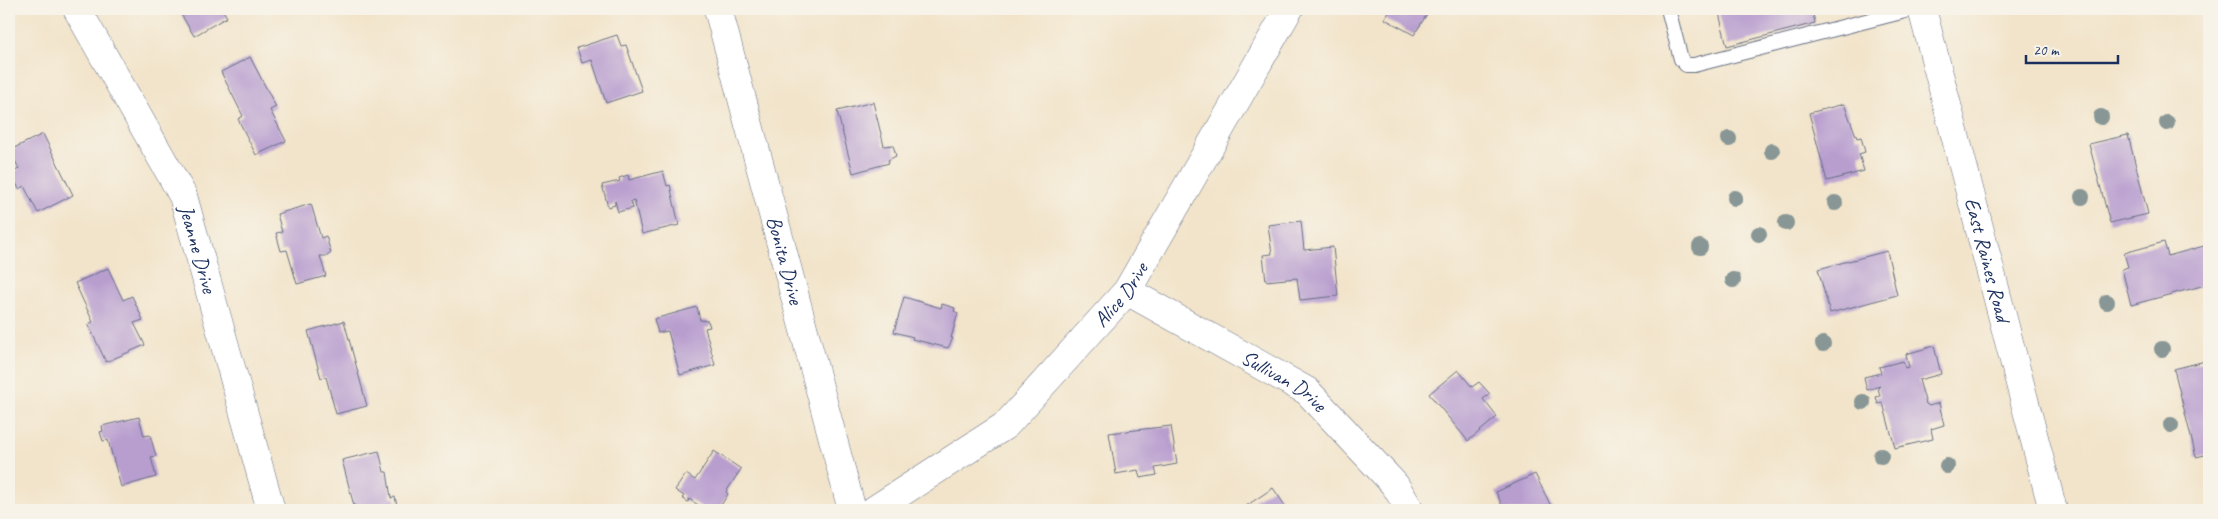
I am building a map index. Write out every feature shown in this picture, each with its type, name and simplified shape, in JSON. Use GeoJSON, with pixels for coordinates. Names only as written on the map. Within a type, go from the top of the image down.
{"type":"FeatureCollection","features":[{"type":"Feature","properties":{"kind":"street","name":"Jeanne Drive"},"geometry":{"type":"LineString","coordinates":[[77,9],[183,196],[271,510]]}},
{"type":"Feature","properties":{"kind":"street","name":"Bonita Drive"},"geometry":{"type":"LineString","coordinates":[[718,9],[852,510]]}},
{"type":"Feature","properties":{"kind":"street","name":"Alice Drive"},"geometry":{"type":"LineString","coordinates":[[874,510],[1006,425],[1127,291],[1289,9]]}},
{"type":"Feature","properties":{"kind":"street","name":"East Raines Road"},"geometry":{"type":"LineString","coordinates":[[1922,9],[2053,510]]}},
{"type":"Feature","properties":{"kind":"street","name":"Sullivan Drive"},"geometry":{"type":"LineString","coordinates":[[1127,291],[1307,391],[1395,485],[1410,510]]}},
{"type":"Feature","properties":{"kind":"lane"},"geometry":{"type":"LineString","coordinates":[[1668,9],[1681,59],[1686,65],[1694,65],[1913,9]]}},
{"type":"Feature","properties":{"kind":"building"},"geometry":{"type":"Polygon","coordinates":[[[178,9],[222,9],[227,17],[194,36],[178,9]]]}},
{"type":"Feature","properties":{"kind":"building"},"geometry":{"type":"Polygon","coordinates":[[[1391,9],[1430,9],[1414,35],[1385,19],[1391,9]]]}},
{"type":"Feature","properties":{"kind":"building"},"geometry":{"type":"Polygon","coordinates":[[[1718,9],[1812,9],[1815,23],[1727,46],[1718,9]]]}},
{"type":"Feature","properties":{"kind":"building"},"geometry":{"type":"Polygon","coordinates":[[[617,35],[621,46],[626,45],[642,91],[606,103],[592,60],[582,63],[577,48],[617,35]]]}},
{"type":"Feature","properties":{"kind":"building"},"geometry":{"type":"Polygon","coordinates":[[[250,57],[276,107],[270,110],[286,141],[256,155],[238,119],[243,116],[221,72],[250,57]]]}},
{"type":"Feature","properties":{"kind":"building"},"geometry":{"type":"Polygon","coordinates":[[[9,77],[16,90],[9,94],[9,77]]]}},
{"type":"Feature","properties":{"kind":"building"},"geometry":{"type":"Polygon","coordinates":[[[873,102],[884,146],[893,145],[896,156],[888,160],[889,163],[853,173],[837,111],[873,102]]]}},
{"type":"Feature","properties":{"kind":"building"},"geometry":{"type":"Polygon","coordinates":[[[1844,104],[1857,138],[1861,137],[1865,152],[1859,154],[1864,171],[1827,181],[1809,113],[1844,104]]]}},
{"type":"Feature","properties":{"kind":"building"},"geometry":{"type":"Polygon","coordinates":[[[43,134],[73,195],[38,213],[24,186],[19,189],[11,173],[19,169],[10,150],[43,134]]]}},
{"type":"Feature","properties":{"kind":"building"},"geometry":{"type":"Polygon","coordinates":[[[2128,135],[2148,214],[2110,223],[2089,144],[2128,135]]]}},
{"type":"Feature","properties":{"kind":"building"},"geometry":{"type":"Polygon","coordinates":[[[663,171],[667,186],[670,185],[679,225],[642,234],[634,200],[631,201],[633,208],[618,212],[615,201],[615,205],[608,207],[602,185],[620,181],[619,178],[628,175],[629,180],[663,171]]]}},
{"type":"Feature","properties":{"kind":"building"},"geometry":{"type":"Polygon","coordinates":[[[311,204],[321,238],[326,236],[331,253],[327,256],[320,256],[326,276],[297,284],[287,250],[281,251],[276,233],[282,232],[277,214],[311,204]]]}},
{"type":"Feature","properties":{"kind":"building"},"geometry":{"type":"Polygon","coordinates":[[[1301,221],[1304,250],[1333,247],[1338,296],[1300,300],[1297,278],[1266,281],[1263,255],[1272,254],[1268,225],[1301,221]]]}},
{"type":"Feature","properties":{"kind":"building"},"geometry":{"type":"Polygon","coordinates":[[[2164,242],[2168,256],[2204,246],[2209,266],[2209,284],[2131,305],[2122,269],[2128,267],[2124,253],[2164,242]]]}},
{"type":"Feature","properties":{"kind":"building"},"geometry":{"type":"Polygon","coordinates":[[[1887,251],[1897,295],[1830,313],[1818,269],[1887,251]]]}},
{"type":"Feature","properties":{"kind":"building"},"geometry":{"type":"Polygon","coordinates":[[[108,268],[123,300],[132,296],[143,320],[134,323],[145,345],[106,362],[88,324],[93,322],[75,283],[108,268]]]}},
{"type":"Feature","properties":{"kind":"building"},"geometry":{"type":"Polygon","coordinates":[[[904,297],[941,308],[942,304],[955,308],[954,311],[958,313],[951,338],[953,338],[948,348],[912,339],[913,337],[894,332],[904,297]]]}},
{"type":"Feature","properties":{"kind":"building"},"geometry":{"type":"Polygon","coordinates":[[[697,307],[700,320],[708,321],[710,327],[705,328],[715,365],[680,375],[668,331],[658,333],[654,319],[697,307]]]}},
{"type":"Feature","properties":{"kind":"building"},"geometry":{"type":"Polygon","coordinates":[[[344,321],[367,406],[336,414],[326,377],[321,378],[308,331],[344,321]]]}},
{"type":"Feature","properties":{"kind":"building"},"geometry":{"type":"Polygon","coordinates":[[[1934,346],[1941,374],[1919,380],[1926,404],[1929,406],[1939,403],[1944,425],[1931,429],[1933,439],[1895,448],[1883,403],[1878,404],[1876,397],[1880,396],[1878,388],[1880,386],[1867,390],[1864,377],[1881,373],[1879,367],[1903,361],[1905,368],[1909,367],[1906,354],[1934,346]]]}},
{"type":"Feature","properties":{"kind":"building"},"geometry":{"type":"Polygon","coordinates":[[[2209,360],[2209,454],[2196,457],[2174,369],[2209,360]]]}},
{"type":"Feature","properties":{"kind":"building"},"geometry":{"type":"Polygon","coordinates":[[[1458,370],[1472,387],[1479,382],[1490,394],[1483,399],[1497,417],[1468,441],[1429,394],[1458,370]]]}},
{"type":"Feature","properties":{"kind":"building"},"geometry":{"type":"Polygon","coordinates":[[[139,417],[144,436],[150,435],[156,456],[151,457],[156,477],[121,487],[108,440],[103,441],[100,432],[103,431],[102,426],[139,417]]]}},
{"type":"Feature","properties":{"kind":"building"},"geometry":{"type":"Polygon","coordinates":[[[1171,426],[1177,464],[1155,468],[1157,475],[1140,478],[1138,470],[1116,474],[1109,433],[1171,426]]]}},
{"type":"Feature","properties":{"kind":"building"},"geometry":{"type":"Polygon","coordinates":[[[379,451],[384,472],[387,472],[391,498],[395,497],[398,510],[358,510],[354,506],[342,460],[379,451]]]}},
{"type":"Feature","properties":{"kind":"building"},"geometry":{"type":"Polygon","coordinates":[[[714,451],[741,469],[726,492],[728,494],[718,510],[706,510],[689,499],[688,502],[682,498],[684,496],[675,490],[686,474],[695,480],[714,451]]]}},
{"type":"Feature","properties":{"kind":"building"},"geometry":{"type":"Polygon","coordinates":[[[1535,474],[1553,510],[1504,510],[1496,492],[1535,474]]]}},
{"type":"Feature","properties":{"kind":"building"},"geometry":{"type":"Polygon","coordinates":[[[1273,488],[1288,510],[1240,510],[1273,488]]]}}]}
